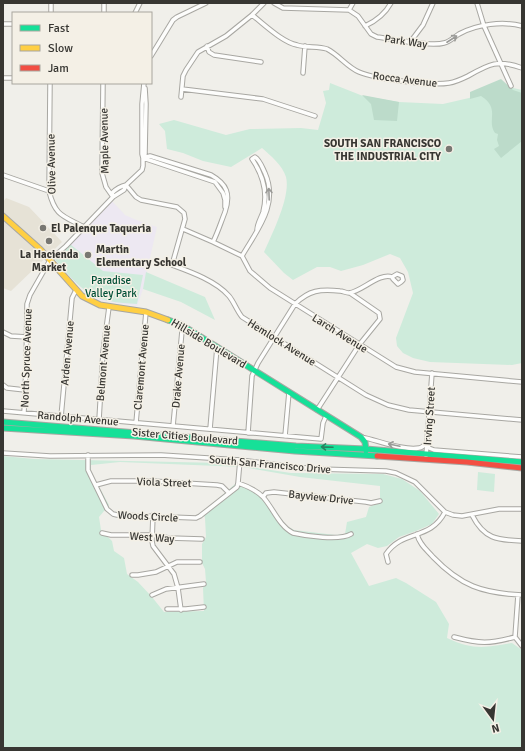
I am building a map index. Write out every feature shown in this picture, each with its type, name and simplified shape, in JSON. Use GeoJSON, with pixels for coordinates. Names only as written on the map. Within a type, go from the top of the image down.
{"type":"FeatureCollection","features":[{"type":"Feature","properties":{"kind":"main road","name":"Hillside Boulevard"},"geometry":{"type":"LineString","coordinates":[[3,216],[50,260],[76,290],[90,301],[109,307],[146,312],[168,319],[184,327],[361,437]]}},
{"type":"Feature","properties":{"kind":"main road","name":"Sister Cities Boulevard"},"geometry":{"type":"LineString","coordinates":[[3,422],[296,446],[366,448]]}},
{"type":"Feature","properties":{"kind":"main road","name":"Sister Cities Boulevard"},"geometry":{"type":"LineString","coordinates":[[3,428],[142,437],[295,451],[366,455]]}},
{"type":"Feature","properties":{"kind":"main road"},"geometry":{"type":"LineString","coordinates":[[361,437],[365,442],[366,455],[426,456],[522,462]]}},
{"type":"Feature","properties":{"kind":"main road"},"geometry":{"type":"LineString","coordinates":[[366,448],[522,468]]}},
{"type":"Feature","properties":{"kind":"street"},"geometry":{"type":"LineString","coordinates":[[135,12],[140,3]]}},
{"type":"Feature","properties":{"kind":"street"},"geometry":{"type":"LineString","coordinates":[[152,54],[173,20],[206,3]]}},
{"type":"Feature","properties":{"kind":"street"},"geometry":{"type":"LineString","coordinates":[[181,97],[183,76],[198,52],[226,36],[264,3]]}},
{"type":"Feature","properties":{"kind":"street"},"geometry":{"type":"LineString","coordinates":[[274,3],[283,8],[350,10],[353,3]]}},
{"type":"Feature","properties":{"kind":"street"},"geometry":{"type":"LineString","coordinates":[[365,26],[374,21],[387,10],[391,3]]}},
{"type":"Feature","properties":{"kind":"street"},"geometry":{"type":"LineString","coordinates":[[411,41],[423,25],[433,3]]}},
{"type":"Feature","properties":{"kind":"street"},"geometry":{"type":"LineString","coordinates":[[477,3],[484,26],[511,86]]}},
{"type":"Feature","properties":{"kind":"street","name":"Park Way"},"geometry":{"type":"LineString","coordinates":[[350,10],[358,16],[371,34],[377,37],[435,44],[444,44],[469,29],[499,23],[522,26]]}},
{"type":"Feature","properties":{"kind":"street","name":"Rocca Avenue"},"geometry":{"type":"LineString","coordinates":[[252,14],[288,42],[296,45],[325,49],[334,53],[343,62],[358,72],[372,76],[432,85],[458,81],[488,64],[500,62]]}},
{"type":"Feature","properties":{"kind":"street"},"geometry":{"type":"LineString","coordinates":[[207,46],[209,52],[214,55],[261,62]]}},
{"type":"Feature","properties":{"kind":"street"},"geometry":{"type":"LineString","coordinates":[[303,73],[305,46]]}},
{"type":"Feature","properties":{"kind":"street"},"geometry":{"type":"LineString","coordinates":[[500,62],[522,68]]}},
{"type":"Feature","properties":{"kind":"street","name":"Olive Avenue"},"geometry":{"type":"LineString","coordinates":[[50,84],[49,192],[52,204],[58,213],[84,227]]}},
{"type":"Feature","properties":{"kind":"street","name":"Maple Avenue"},"geometry":{"type":"LineString","coordinates":[[103,84],[102,173],[106,187],[113,197]]}},
{"type":"Feature","properties":{"kind":"street","name":"North Spruce Avenue"},"geometry":{"type":"LineString","coordinates":[[24,413],[27,304],[30,295],[50,260],[66,246],[113,197],[124,190],[126,185],[142,170],[143,158],[145,154],[146,104],[144,84]]}},
{"type":"Feature","properties":{"kind":"street"},"geometry":{"type":"LineString","coordinates":[[182,89],[227,96],[264,99],[315,116]]}},
{"type":"Feature","properties":{"kind":"street"},"geometry":{"type":"LineString","coordinates":[[143,158],[150,156],[211,175],[224,185],[228,193],[228,200],[220,226],[213,242]]}},
{"type":"Feature","properties":{"kind":"street"},"geometry":{"type":"LineString","coordinates":[[182,229],[242,256],[257,230],[260,228],[265,218],[269,203],[269,186],[259,160],[255,157],[253,158],[252,159],[264,175]]}},
{"type":"Feature","properties":{"kind":"street"},"geometry":{"type":"LineString","coordinates":[[3,175],[49,192]]}},
{"type":"Feature","properties":{"kind":"street","name":"Hemlock Avenue"},"geometry":{"type":"LineString","coordinates":[[126,185],[136,197],[141,200],[177,207],[184,212],[185,219],[172,265],[192,272],[222,289],[230,298],[242,317],[366,394],[388,405],[409,410],[522,420]]}},
{"type":"Feature","properties":{"kind":"street","name":"Larch Avenue"},"geometry":{"type":"LineString","coordinates":[[242,256],[250,271],[270,288],[396,367],[415,372],[522,382]]}},
{"type":"Feature","properties":{"kind":"street"},"geometry":{"type":"LineString","coordinates":[[350,293],[380,278],[389,276],[392,277]]}},
{"type":"Feature","properties":{"kind":"street","name":"Arden Avenue"},"geometry":{"type":"LineString","coordinates":[[61,417],[72,298],[76,290]]}},
{"type":"Feature","properties":{"kind":"street"},"geometry":{"type":"LineString","coordinates":[[248,433],[251,380],[254,370],[295,304],[302,297],[312,292],[324,290],[350,293],[379,313],[380,319],[359,345],[317,410]]}},
{"type":"Feature","properties":{"kind":"street","name":"Belmont Avenue"},"geometry":{"type":"LineString","coordinates":[[99,420],[109,307]]}},
{"type":"Feature","properties":{"kind":"street","name":"Claremont Avenue"},"geometry":{"type":"LineString","coordinates":[[136,423],[146,312]]}},
{"type":"Feature","properties":{"kind":"street","name":"Drake Avenue"},"geometry":{"type":"LineString","coordinates":[[173,426],[182,331],[184,327]]}},
{"type":"Feature","properties":{"kind":"street"},"geometry":{"type":"LineString","coordinates":[[3,332],[11,336],[27,337]]}},
{"type":"Feature","properties":{"kind":"street"},"geometry":{"type":"LineString","coordinates":[[210,429],[217,347]]}},
{"type":"Feature","properties":{"kind":"street","name":"Irving Street"},"geometry":{"type":"LineString","coordinates":[[426,456],[432,373]]}},
{"type":"Feature","properties":{"kind":"street"},"geometry":{"type":"LineString","coordinates":[[3,385],[7,388],[25,390]]}},
{"type":"Feature","properties":{"kind":"street"},"geometry":{"type":"LineString","coordinates":[[285,436],[289,392]]}},
{"type":"Feature","properties":{"kind":"street","name":"Randolph Avenue"},"geometry":{"type":"LineString","coordinates":[[3,411],[321,439],[323,423],[326,416]]}},
{"type":"Feature","properties":{"kind":"street","name":"Hillside Boulevard"},"geometry":{"type":"LineString","coordinates":[[361,437],[393,445],[416,448],[422,447],[427,443]]}},
{"type":"Feature","properties":{"kind":"street"},"geometry":{"type":"LineString","coordinates":[[427,443],[429,448],[434,450],[522,457]]}},
{"type":"Feature","properties":{"kind":"street","name":"South San Francisco Drive"},"geometry":{"type":"LineString","coordinates":[[3,452],[50,456],[155,455],[240,460],[295,467],[386,471],[396,473],[415,482],[445,512]]}},
{"type":"Feature","properties":{"kind":"street","name":"Woods Circle"},"geometry":{"type":"LineString","coordinates":[[88,455],[88,470],[107,509],[113,514],[196,518],[229,493]]}},
{"type":"Feature","properties":{"kind":"street"},"geometry":{"type":"LineString","coordinates":[[229,493],[237,487],[240,460]]}},
{"type":"Feature","properties":{"kind":"street","name":"Viola Street"},"geometry":{"type":"LineString","coordinates":[[96,485],[111,481],[151,481],[217,485],[222,486],[229,493]]}},
{"type":"Feature","properties":{"kind":"street"},"geometry":{"type":"LineString","coordinates":[[238,483],[252,488],[263,497],[283,526],[293,533],[330,537],[351,534]]}},
{"type":"Feature","properties":{"kind":"street","name":"Bayview Drive"},"geometry":{"type":"LineString","coordinates":[[263,497],[266,493],[274,492],[366,502],[380,501]]}},
{"type":"Feature","properties":{"kind":"street"},"geometry":{"type":"LineString","coordinates":[[388,562],[386,554],[390,548],[407,537],[425,532],[434,526],[445,512],[462,516],[499,509],[522,509]]}},
{"type":"Feature","properties":{"kind":"street"},"geometry":{"type":"LineString","coordinates":[[472,515],[477,525],[492,538],[522,542]]}},
{"type":"Feature","properties":{"kind":"street"},"geometry":{"type":"LineString","coordinates":[[153,516],[152,535],[154,546],[174,574],[178,588],[181,610]]}},
{"type":"Feature","properties":{"kind":"street","name":"West Way"},"geometry":{"type":"LineString","coordinates":[[102,533],[111,535],[152,535],[169,538],[202,539]]}},
{"type":"Feature","properties":{"kind":"street"},"geometry":{"type":"LineString","coordinates":[[417,534],[422,544],[446,570],[459,580],[484,591],[520,595],[515,637],[522,646]]}},
{"type":"Feature","properties":{"kind":"street"},"geometry":{"type":"LineString","coordinates":[[132,575],[156,572],[177,562],[200,562]]}},
{"type":"Feature","properties":{"kind":"street"},"geometry":{"type":"LineString","coordinates":[[152,595],[166,589],[204,584]]}},
{"type":"Feature","properties":{"kind":"street"},"geometry":{"type":"LineString","coordinates":[[167,609],[181,610],[204,607]]}},
{"type":"Feature","properties":{"kind":"street"},"geometry":{"type":"LineString","coordinates":[[454,637],[480,643],[495,642],[515,637]]}},
{"type":"Feature","properties":{"kind":"shaded area"},"geometry":{"type":"Polygon","coordinates":[[[6,198],[29,207],[62,242],[11,291],[3,288],[3,202],[6,198]]]}},
{"type":"Feature","properties":{"kind":"shaded area"},"geometry":{"type":"Polygon","coordinates":[[[112,201],[125,215],[157,227],[143,289],[137,306],[101,301],[88,293],[74,281],[54,260],[112,201]]]}},
{"type":"Feature","properties":{"kind":"green space"},"geometry":{"type":"Polygon","coordinates":[[[501,79],[513,90],[522,93],[522,141],[501,158],[494,149],[499,146],[497,140],[498,134],[495,133],[493,128],[492,110],[490,105],[481,96],[470,99],[470,92],[501,79]]]}},
{"type":"Feature","properties":{"kind":"green space"},"geometry":{"type":"Polygon","coordinates":[[[330,83],[363,96],[399,102],[443,104],[469,98],[505,86],[522,90],[522,363],[512,365],[430,362],[413,358],[403,353],[397,346],[396,338],[413,293],[408,272],[400,258],[390,254],[363,265],[341,271],[330,267],[317,267],[293,280],[284,273],[264,252],[280,215],[286,194],[286,177],[276,161],[262,148],[231,167],[203,161],[183,153],[167,149],[165,131],[159,124],[174,120],[226,135],[250,129],[301,128],[318,130],[326,103],[323,91],[329,90],[330,83]]]}},
{"type":"Feature","properties":{"kind":"green space"},"geometry":{"type":"Polygon","coordinates":[[[362,95],[399,102],[397,121],[374,120],[371,104],[362,95]]]}},
{"type":"Feature","properties":{"kind":"green space","name":"Paradise Valley Park"},"geometry":{"type":"Polygon","coordinates":[[[70,244],[103,271],[143,275],[137,304],[100,299],[85,290],[72,279],[55,260],[70,244]]]}},
{"type":"Feature","properties":{"kind":"green space"},"geometry":{"type":"Polygon","coordinates":[[[146,272],[205,297],[215,320],[181,302],[143,289],[146,272]]]}},
{"type":"Feature","properties":{"kind":"green space"},"geometry":{"type":"Polygon","coordinates":[[[3,456],[34,459],[223,463],[291,473],[383,474],[402,479],[420,491],[439,514],[432,524],[399,537],[387,546],[378,548],[367,544],[351,553],[369,586],[396,578],[436,602],[449,624],[447,638],[456,642],[464,645],[479,647],[512,643],[522,650],[522,748],[3,748],[3,456]],[[120,462],[91,465],[91,472],[109,505],[99,517],[101,530],[112,541],[114,551],[124,558],[127,574],[138,582],[164,612],[204,611],[203,588],[206,582],[205,569],[202,563],[202,544],[206,537],[205,518],[203,512],[235,484],[243,483],[258,490],[287,526],[294,530],[335,535],[345,534],[347,522],[366,517],[369,507],[380,503],[380,486],[300,477],[243,467],[120,462]]]}},
{"type":"Feature","properties":{"kind":"green space"},"geometry":{"type":"Polygon","coordinates":[[[478,472],[495,474],[494,492],[477,490],[478,472]]]}},
{"type":"Feature","properties":{"kind":"traffic: fast"},"geometry":{"type":"LineString","coordinates":[[168,320],[180,324],[361,437],[365,442],[366,451]]}},
{"type":"Feature","properties":{"kind":"traffic: fast"},"geometry":{"type":"LineString","coordinates":[[3,422],[296,446],[366,449],[522,462]]}},
{"type":"Feature","properties":{"kind":"traffic: fast"},"geometry":{"type":"LineString","coordinates":[[3,428],[134,436],[295,451],[377,456]]}},
{"type":"Feature","properties":{"kind":"traffic: slow"},"geometry":{"type":"LineString","coordinates":[[3,216],[40,249],[82,296],[100,305],[146,312],[168,320]]}},
{"type":"Feature","properties":{"kind":"traffic: jam"},"geometry":{"type":"LineString","coordinates":[[377,456],[467,462],[522,468]]}},
{"type":"Feature","properties":{"kind":"place","name":"SOUTH SAN FRANCISCO THE INDUSTRIAL CITY"},"geometry":{"type":"Point","coordinates":[449,149]}},
{"type":"Feature","properties":{"kind":"place","name":"El Palenque Taqueria"},"geometry":{"type":"Point","coordinates":[43,228]}},
{"type":"Feature","properties":{"kind":"place","name":"La Hacienda Market"},"geometry":{"type":"Point","coordinates":[49,241]}},
{"type":"Feature","properties":{"kind":"place","name":"Martin Elementary School"},"geometry":{"type":"Point","coordinates":[88,255]}}]}
